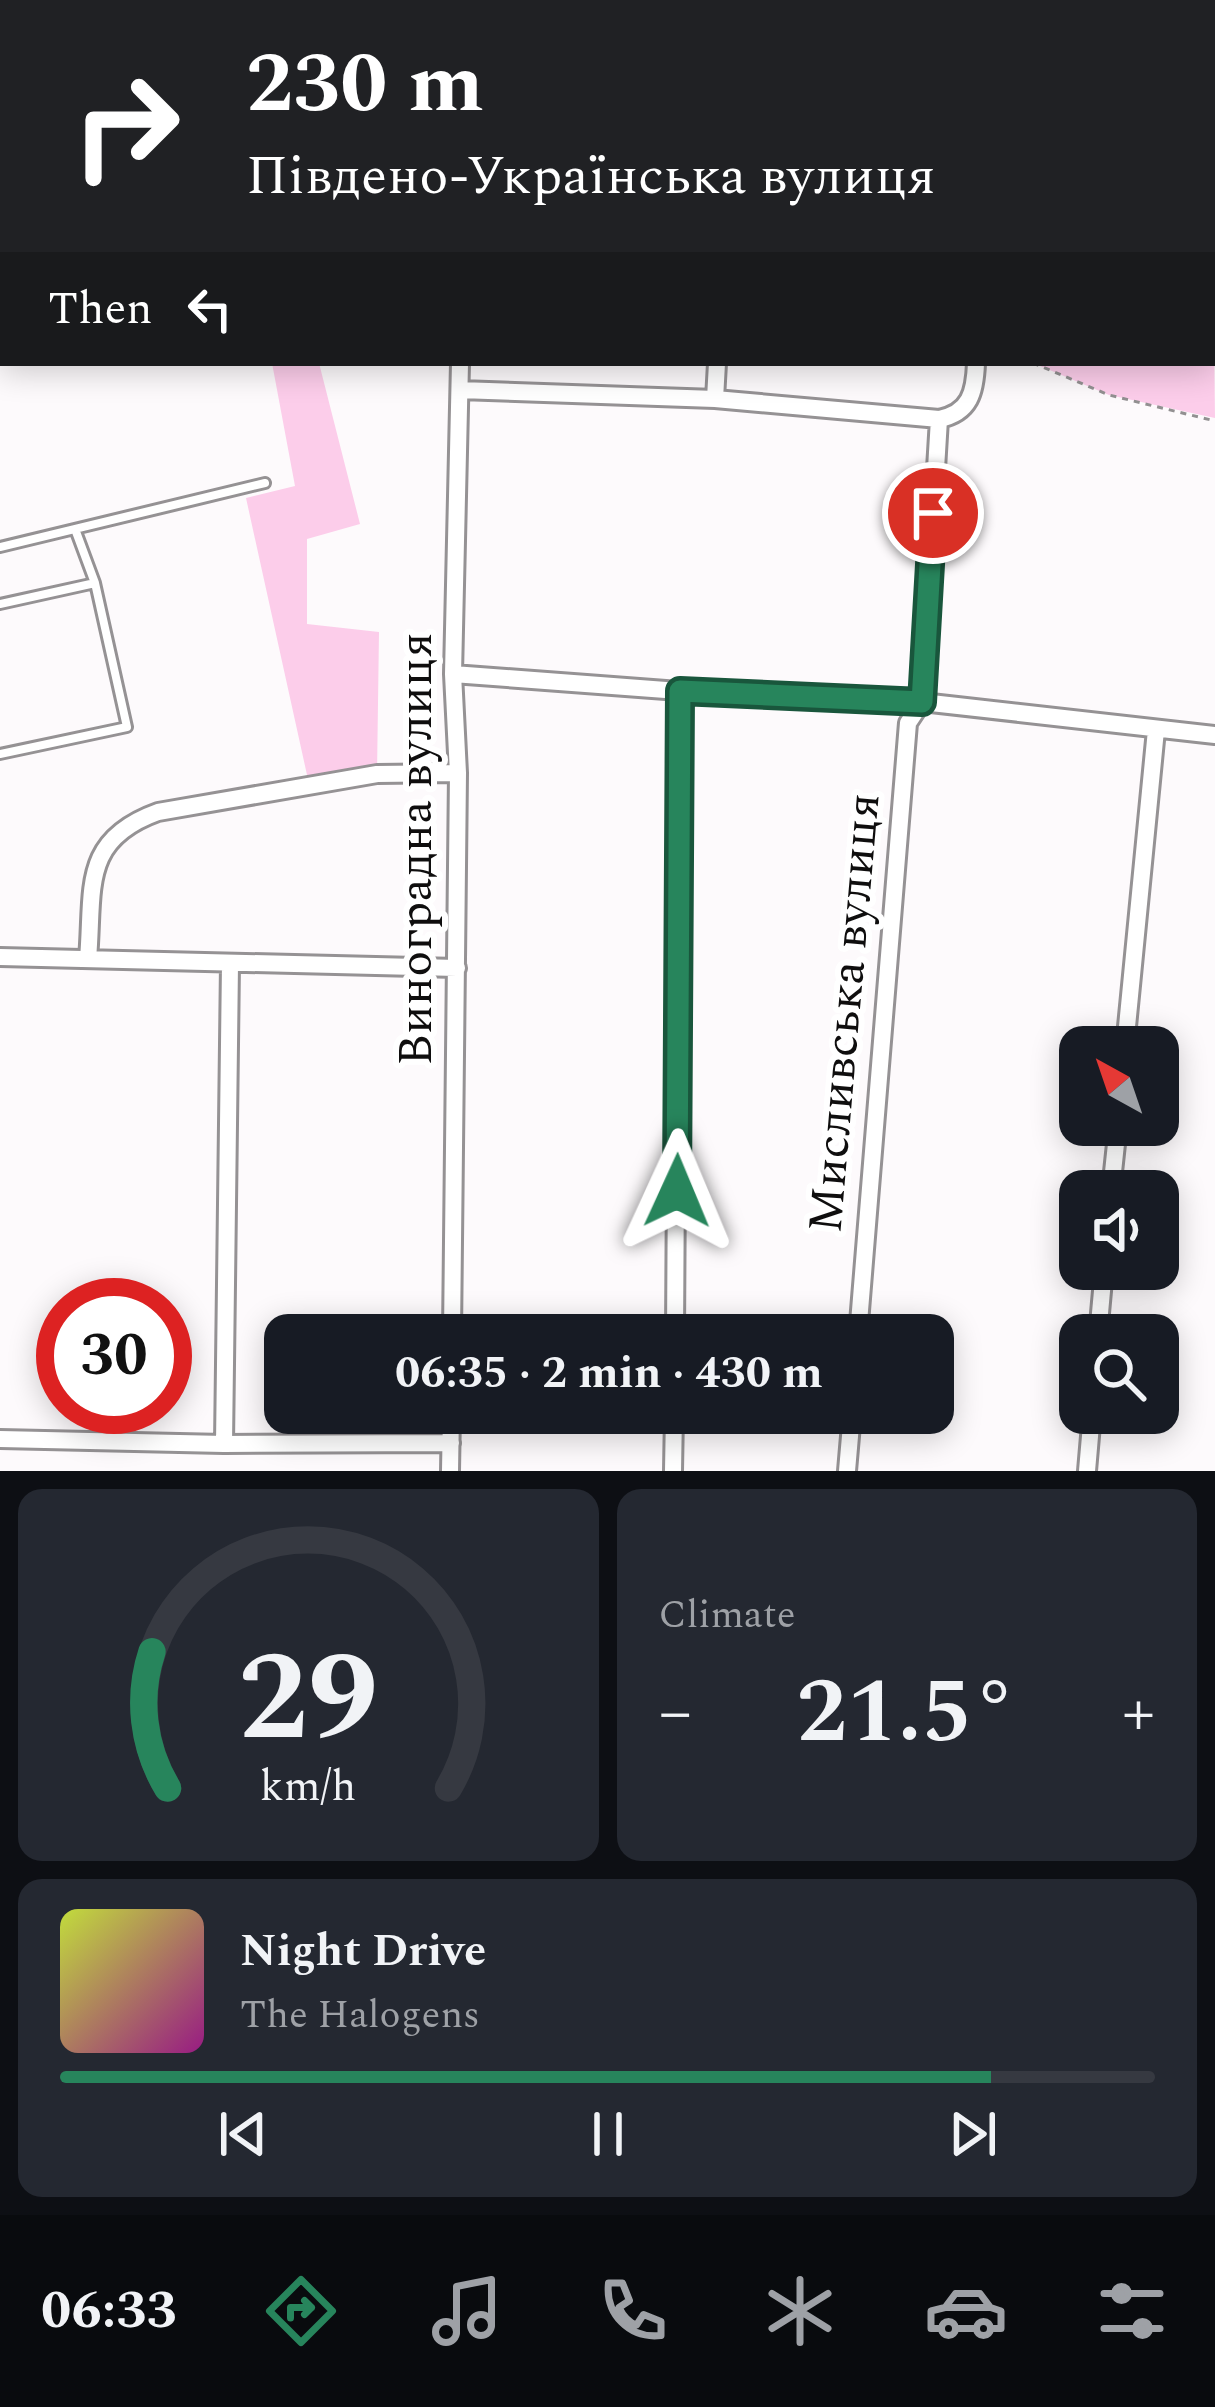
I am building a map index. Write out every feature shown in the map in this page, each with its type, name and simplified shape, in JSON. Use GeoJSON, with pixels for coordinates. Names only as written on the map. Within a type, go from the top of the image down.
{"type":"FeatureCollection","features":[{"type":"Feature","properties":{"kind":"street","name":"Виноградна вулиця"},"geometry":{"type":"LineString","coordinates":[[452,1314],[458,773],[453,674],[460,366]]}},
{"type":"Feature","properties":{"kind":"street"},"geometry":{"type":"LineString","coordinates":[[715,399],[717,366]]}},
{"type":"Feature","properties":{"kind":"street"},"geometry":{"type":"LineString","coordinates":[[460,390],[715,399],[939,418],[956,416],[969,402],[975,366]]}},
{"type":"Feature","properties":{"kind":"street","name":"Мисливська вулиця"},"geometry":{"type":"LineString","coordinates":[[860,1314],[908,723],[922,702],[939,418]]}},
{"type":"Feature","properties":{"kind":"street"},"geometry":{"type":"LineString","coordinates":[[453,674],[922,702],[1215,735]]}},
{"type":"Feature","properties":{"kind":"street"},"geometry":{"type":"LineString","coordinates":[[675,1314],[680,691]]}},
{"type":"Feature","properties":{"kind":"street"},"geometry":{"type":"LineString","coordinates":[[1128,1026],[1156,730]]}},
{"type":"Feature","properties":{"kind":"street"},"geometry":{"type":"LineString","coordinates":[[88,959],[96,867],[104,846],[129,822],[158,812],[355,778],[458,773]]}},
{"type":"Feature","properties":{"kind":"street"},"geometry":{"type":"LineString","coordinates":[[0,957],[457,968]]}},
{"type":"Feature","properties":{"kind":"street"},"geometry":{"type":"LineString","coordinates":[[224,1444],[230,964]]}},
{"type":"Feature","properties":{"kind":"street"},"geometry":{"type":"LineString","coordinates":[[450,1471],[451,1434]]}},
{"type":"Feature","properties":{"kind":"street"},"geometry":{"type":"LineString","coordinates":[[673,1471],[674,1434]]}},
{"type":"Feature","properties":{"kind":"street"},"geometry":{"type":"LineString","coordinates":[[848,1471],[851,1434]]}},
{"type":"Feature","properties":{"kind":"street"},"geometry":{"type":"LineString","coordinates":[[1088,1471],[1091,1434]]}},
{"type":"Feature","properties":{"kind":"street"},"geometry":{"type":"LineString","coordinates":[[0,1438],[451,1443]]}},
{"type":"Feature","properties":{"kind":"lane"},"geometry":{"type":"LineString","coordinates":[[0,547],[266,483]]}},
{"type":"Feature","properties":{"kind":"lane"},"geometry":{"type":"LineString","coordinates":[[0,754],[127,727],[95,583],[75,529]]}},
{"type":"Feature","properties":{"kind":"lane"},"geometry":{"type":"LineString","coordinates":[[0,604],[95,583]]}},
{"type":"Feature","properties":{"kind":"path"},"geometry":{"type":"LineString","coordinates":[[1040,366],[1109,395],[1215,421]]}},
{"type":"Feature","properties":{"kind":"shaded area"},"geometry":{"type":"Polygon","coordinates":[[[273,366],[320,366],[360,524],[307,539],[307,624],[379,632],[377,774],[309,784],[246,498],[295,486],[273,366]]]}},
{"type":"Feature","properties":{"kind":"shaded area"},"geometry":{"type":"Polygon","coordinates":[[[1040,366],[1214,366],[1215,418],[1109,395],[1040,366]]]}},
{"type":"Feature","properties":{"kind":"route"},"geometry":{"type":"LineString","coordinates":[[677,1191],[680,691],[922,702],[933,513]]}}]}
